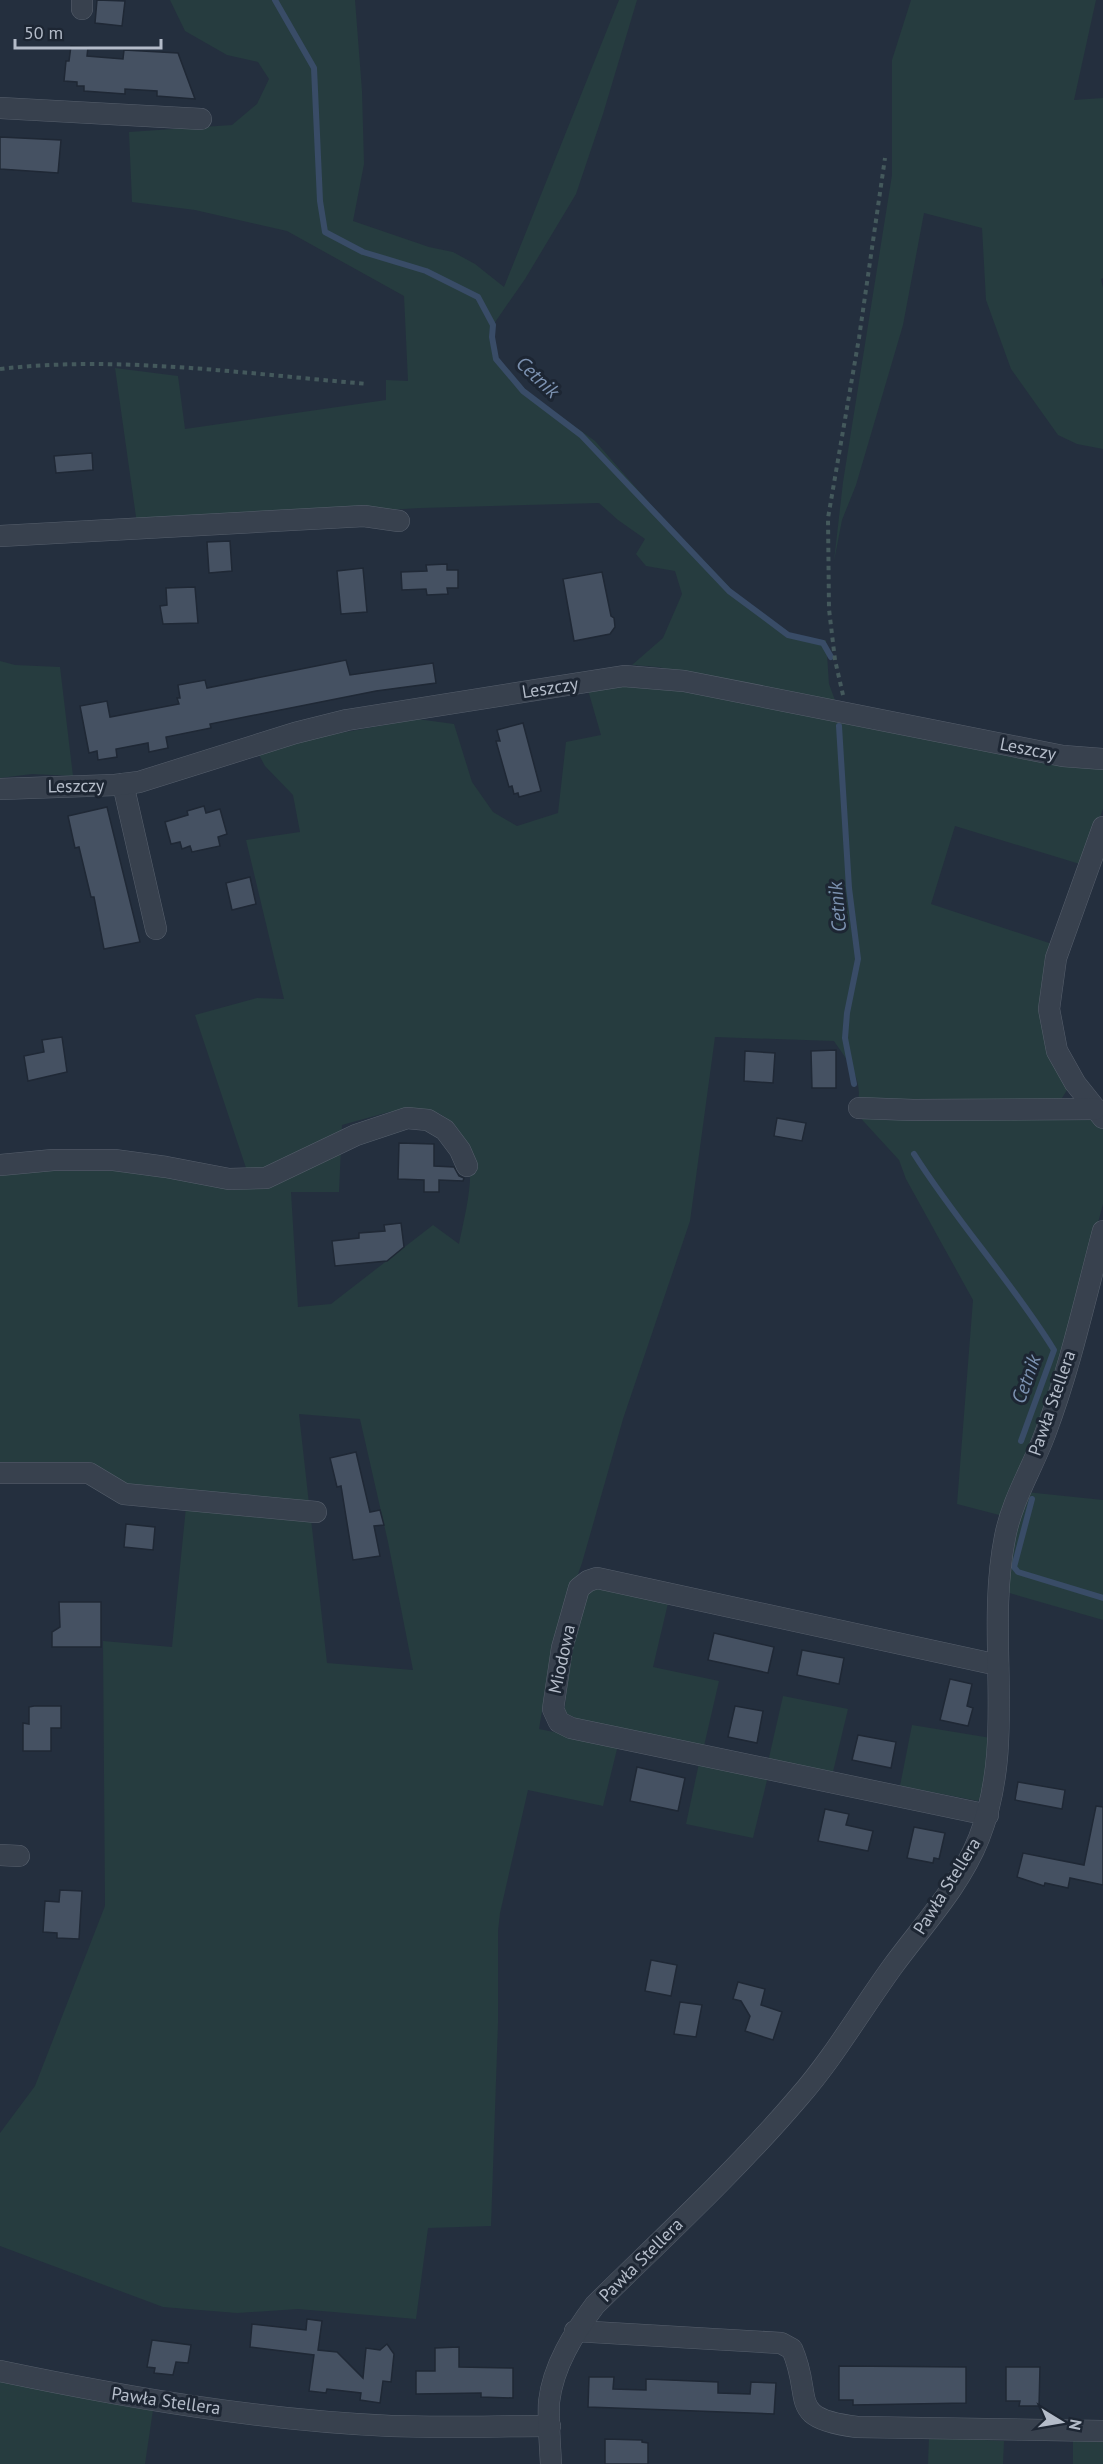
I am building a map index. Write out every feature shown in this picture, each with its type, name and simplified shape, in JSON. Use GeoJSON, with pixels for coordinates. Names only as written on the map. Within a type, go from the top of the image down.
{"type":"FeatureCollection","features":[{"type":"Feature","properties":{"kind":"street"},"geometry":{"type":"LineString","coordinates":[[0,108],[201,119]]}},
{"type":"Feature","properties":{"kind":"street"},"geometry":{"type":"LineString","coordinates":[[0,536],[364,516],[399,521]]}},
{"type":"Feature","properties":{"kind":"street","name":"Leszczy"},"geometry":{"type":"LineString","coordinates":[[0,789],[123,784],[159,777],[295,733],[347,720],[624,676],[684,681],[1063,756],[1103,759]]}},
{"type":"Feature","properties":{"kind":"street"},"geometry":{"type":"LineString","coordinates":[[123,784],[156,929]]}},
{"type":"Feature","properties":{"kind":"street"},"geometry":{"type":"LineString","coordinates":[[1099,1113],[1075,1083],[1057,1052],[1049,1009],[1056,958],[1103,826]]}},
{"type":"Feature","properties":{"kind":"street"},"geometry":{"type":"LineString","coordinates":[[859,1108],[1099,1113]]}},
{"type":"Feature","properties":{"kind":"street"},"geometry":{"type":"LineString","coordinates":[[0,1166],[53,1160],[114,1160],[229,1179],[266,1178],[356,1135],[407,1118],[428,1120],[445,1130],[460,1150],[467,1166]]}},
{"type":"Feature","properties":{"kind":"street","name":"Pawła Stellera"},"geometry":{"type":"LineString","coordinates":[[551,2464],[549,2403],[555,2377],[575,2331],[595,2305],[766,2134],[824,2067],[864,2006],[930,1921],[977,1843],[987,1815],[996,1772],[998,1593],[1005,1536],[1020,1486],[1044,1437],[1062,1384],[1103,1231]]}},
{"type":"Feature","properties":{"kind":"street"},"geometry":{"type":"LineString","coordinates":[[0,1473],[89,1473],[124,1494],[316,1512]]}},
{"type":"Feature","properties":{"kind":"street","name":"Miodowa"},"geometry":{"type":"LineString","coordinates":[[987,1815],[571,1728],[559,1722],[553,1709],[562,1648],[579,1588],[597,1578],[998,1665]]}},
{"type":"Feature","properties":{"kind":"street"},"geometry":{"type":"LineString","coordinates":[[575,2331],[781,2343],[792,2349],[798,2363],[803,2400],[812,2413],[822,2420],[835,2424],[857,2427],[1103,2430]]}},
{"type":"Feature","properties":{"kind":"street","name":"Pawła Stellera"},"geometry":{"type":"LineString","coordinates":[[0,2371],[113,2394],[267,2416],[391,2426],[550,2426]]}},
{"type":"Feature","properties":{"kind":"path"},"geometry":{"type":"LineString","coordinates":[[848,714],[835,660],[829,609],[828,518],[859,338],[885,158]]}},
{"type":"Feature","properties":{"kind":"path"},"geometry":{"type":"LineString","coordinates":[[0,369],[66,363],[112,364],[368,384]]}},
{"type":"Feature","properties":{"kind":"green space"},"geometry":{"type":"Polygon","coordinates":[[[170,0],[355,0],[362,91],[364,164],[353,221],[429,247],[453,252],[475,264],[504,287],[619,0],[637,0],[576,194],[525,279],[491,328],[493,356],[530,394],[595,441],[659,514],[741,599],[787,632],[812,640],[826,640],[829,684],[836,703],[658,667],[632,665],[663,638],[682,594],[675,571],[646,566],[636,554],[645,539],[599,503],[421,508],[137,524],[115,368],[178,376],[185,429],[386,400],[386,380],[408,381],[404,296],[287,231],[195,210],[132,202],[129,132],[232,125],[257,104],[269,79],[258,62],[227,55],[185,31],[170,0]]]}},
{"type":"Feature","properties":{"kind":"green space"},"geometry":{"type":"Polygon","coordinates":[[[911,0],[1096,0],[1074,100],[1103,98],[1103,278],[1101,279],[1103,288],[1103,449],[1077,444],[1058,435],[1011,369],[986,300],[982,228],[924,213],[903,325],[856,485],[842,520],[834,561],[843,482],[892,175],[892,60],[911,0]]]}},
{"type":"Feature","properties":{"kind":"green space"},"geometry":{"type":"Polygon","coordinates":[[[0,661],[15,665],[60,667],[73,776],[32,774],[0,778],[0,661]]]}},
{"type":"Feature","properties":{"kind":"green space"},"geometry":{"type":"Polygon","coordinates":[[[635,684],[1103,767],[1103,809],[1083,865],[955,826],[931,904],[1052,944],[1063,1080],[1067,1090],[1062,1098],[1050,1104],[858,1101],[856,1077],[834,1041],[715,1037],[690,1221],[623,1419],[582,1563],[553,1646],[539,1729],[618,1745],[603,1806],[528,1790],[500,1913],[491,2226],[428,2228],[416,2319],[298,2309],[237,2313],[163,2307],[0,2246],[0,2133],[35,2086],[105,1906],[103,1641],[172,1647],[186,1507],[311,1519],[327,1663],[413,1670],[388,1542],[360,1419],[299,1414],[309,1504],[126,1487],[0,1467],[0,1170],[247,1171],[195,1015],[257,998],[284,999],[246,840],[300,832],[293,795],[265,766],[258,753],[324,736],[417,719],[454,724],[472,782],[493,812],[517,826],[558,813],[566,742],[601,735],[588,690],[635,684]],[[415,1109],[389,1112],[342,1125],[339,1192],[291,1192],[298,1307],[331,1304],[433,1225],[459,1244],[469,1191],[470,1172],[469,1154],[464,1138],[454,1124],[438,1113],[415,1109]]]}},
{"type":"Feature","properties":{"kind":"green space"},"geometry":{"type":"Polygon","coordinates":[[[855,1112],[1093,1118],[1103,1127],[1103,1204],[1055,1384],[1003,1516],[957,1504],[973,1300],[906,1179],[899,1160],[855,1112]]]}},
{"type":"Feature","properties":{"kind":"green space"},"geometry":{"type":"Polygon","coordinates":[[[1026,1492],[1103,1500],[1103,1620],[1006,1592],[1013,1537],[1026,1492]]]}},
{"type":"Feature","properties":{"kind":"green space"},"geometry":{"type":"Polygon","coordinates":[[[595,1586],[669,1599],[653,1667],[719,1681],[704,1746],[564,1716],[570,1658],[583,1597],[595,1586]]]}},
{"type":"Feature","properties":{"kind":"green space"},"geometry":{"type":"Polygon","coordinates":[[[783,1696],[848,1709],[832,1776],[768,1762],[783,1696]]]}},
{"type":"Feature","properties":{"kind":"green space"},"geometry":{"type":"Polygon","coordinates":[[[912,1725],[991,1738],[984,1790],[978,1801],[900,1786],[912,1725]]]}},
{"type":"Feature","properties":{"kind":"green space"},"geometry":{"type":"Polygon","coordinates":[[[699,1763],[768,1776],[753,1838],[686,1824],[699,1763]]]}},
{"type":"Feature","properties":{"kind":"green space"},"geometry":{"type":"Polygon","coordinates":[[[0,2378],[153,2410],[145,2464],[0,2464],[0,2378]]]}},
{"type":"Feature","properties":{"kind":"green space"},"geometry":{"type":"Polygon","coordinates":[[[929,2437],[1004,2441],[1003,2464],[928,2464],[929,2437]]]}},
{"type":"Feature","properties":{"kind":"green space"},"geometry":{"type":"Polygon","coordinates":[[[1073,2441],[1103,2442],[1103,2464],[1073,2464],[1073,2441]]]}},
{"type":"Feature","properties":{"kind":"building"},"geometry":{"type":"Polygon","coordinates":[[[97,0],[125,1],[122,26],[95,23],[97,0]]]}},
{"type":"Feature","properties":{"kind":"building"},"geometry":{"type":"Polygon","coordinates":[[[71,46],[88,47],[87,56],[123,59],[124,50],[178,53],[195,99],[157,96],[157,91],[125,89],[125,94],[84,91],[84,86],[77,86],[77,82],[64,81],[66,61],[69,61],[71,46]]]}},
{"type":"Feature","properties":{"kind":"building"},"geometry":{"type":"Polygon","coordinates":[[[0,137],[61,140],[58,173],[0,169],[0,137]]]}},
{"type":"Feature","properties":{"kind":"building"},"geometry":{"type":"Polygon","coordinates":[[[92,453],[93,470],[56,473],[54,456],[92,453]]]}},
{"type":"Feature","properties":{"kind":"building"},"geometry":{"type":"Polygon","coordinates":[[[230,541],[232,571],[209,573],[207,542],[230,541]]]}},
{"type":"Feature","properties":{"kind":"building"},"geometry":{"type":"Polygon","coordinates":[[[447,564],[447,570],[458,570],[458,588],[447,588],[448,594],[427,595],[426,589],[402,590],[401,572],[427,571],[426,565],[447,564]]]}},
{"type":"Feature","properties":{"kind":"building"},"geometry":{"type":"Polygon","coordinates":[[[363,568],[367,612],[341,614],[337,571],[363,568]]]}},
{"type":"Feature","properties":{"kind":"building"},"geometry":{"type":"Polygon","coordinates":[[[602,572],[615,627],[610,634],[574,641],[563,579],[602,572]]]}},
{"type":"Feature","properties":{"kind":"building"},"geometry":{"type":"Polygon","coordinates":[[[195,587],[198,623],[163,624],[160,606],[167,605],[166,588],[195,587]]]}},
{"type":"Feature","properties":{"kind":"building"},"geometry":{"type":"Polygon","coordinates":[[[346,660],[350,675],[433,663],[436,683],[376,691],[210,724],[211,728],[166,737],[168,748],[149,752],[148,743],[116,749],[117,757],[98,760],[97,751],[89,753],[80,706],[107,701],[110,717],[179,704],[178,685],[205,680],[207,688],[346,660]]]}},
{"type":"Feature","properties":{"kind":"building"},"geometry":{"type":"Polygon","coordinates":[[[523,723],[541,791],[519,797],[518,793],[514,794],[512,786],[509,787],[496,741],[500,741],[497,730],[523,723]]]}},
{"type":"Feature","properties":{"kind":"building"},"geometry":{"type":"Polygon","coordinates":[[[204,806],[206,813],[220,809],[227,834],[218,837],[220,846],[192,852],[190,846],[182,849],[180,842],[171,844],[165,822],[188,815],[187,811],[204,806]]]}},
{"type":"Feature","properties":{"kind":"building"},"geometry":{"type":"Polygon","coordinates":[[[107,807],[140,942],[104,949],[94,897],[91,897],[79,847],[75,848],[68,816],[107,807]]]}},
{"type":"Feature","properties":{"kind":"building"},"geometry":{"type":"Polygon","coordinates":[[[250,877],[256,904],[232,910],[226,883],[250,877]]]}},
{"type":"Feature","properties":{"kind":"building"},"geometry":{"type":"Polygon","coordinates":[[[62,1037],[67,1072],[28,1081],[24,1056],[44,1052],[42,1040],[62,1037]]]}},
{"type":"Feature","properties":{"kind":"building"},"geometry":{"type":"Polygon","coordinates":[[[836,1050],[836,1088],[812,1088],[811,1051],[836,1050]]]}},
{"type":"Feature","properties":{"kind":"building"},"geometry":{"type":"Polygon","coordinates":[[[745,1051],[775,1053],[773,1083],[744,1081],[745,1051]]]}},
{"type":"Feature","properties":{"kind":"building"},"geometry":{"type":"Polygon","coordinates":[[[777,1118],[806,1123],[802,1141],[774,1136],[777,1118]]]}},
{"type":"Feature","properties":{"kind":"building"},"geometry":{"type":"Polygon","coordinates":[[[399,1143],[434,1144],[434,1166],[454,1167],[459,1176],[464,1178],[463,1181],[439,1180],[439,1192],[424,1192],[424,1180],[398,1179],[399,1143]]]}},
{"type":"Feature","properties":{"kind":"building"},"geometry":{"type":"Polygon","coordinates":[[[401,1223],[404,1247],[387,1261],[335,1266],[332,1241],[359,1238],[359,1233],[385,1231],[384,1225],[401,1223]]]}},
{"type":"Feature","properties":{"kind":"building"},"geometry":{"type":"Polygon","coordinates":[[[356,1452],[370,1512],[380,1510],[384,1525],[374,1526],[380,1556],[353,1560],[341,1486],[337,1487],[330,1458],[356,1452]]]}},
{"type":"Feature","properties":{"kind":"building"},"geometry":{"type":"Polygon","coordinates":[[[126,1524],[155,1527],[153,1550],[124,1547],[126,1524]]]}},
{"type":"Feature","properties":{"kind":"building"},"geometry":{"type":"Polygon","coordinates":[[[59,1602],[101,1602],[101,1647],[52,1647],[52,1632],[60,1627],[59,1602]]]}},
{"type":"Feature","properties":{"kind":"building"},"geometry":{"type":"Polygon","coordinates":[[[714,1633],[774,1647],[768,1673],[708,1660],[714,1633]]]}},
{"type":"Feature","properties":{"kind":"building"},"geometry":{"type":"Polygon","coordinates":[[[802,1650],[844,1658],[839,1684],[797,1675],[802,1650]]]}},
{"type":"Feature","properties":{"kind":"building"},"geometry":{"type":"Polygon","coordinates":[[[950,1679],[972,1684],[967,1706],[973,1708],[968,1726],[940,1720],[950,1679]]]}},
{"type":"Feature","properties":{"kind":"building"},"geometry":{"type":"Polygon","coordinates":[[[61,1706],[61,1728],[51,1728],[51,1751],[23,1751],[23,1723],[29,1724],[29,1707],[61,1706]]]}},
{"type":"Feature","properties":{"kind":"building"},"geometry":{"type":"Polygon","coordinates":[[[735,1706],[763,1711],[757,1743],[728,1737],[735,1706]]]}},
{"type":"Feature","properties":{"kind":"building"},"geometry":{"type":"Polygon","coordinates":[[[858,1735],[896,1742],[891,1768],[852,1760],[858,1735]]]}},
{"type":"Feature","properties":{"kind":"building"},"geometry":{"type":"Polygon","coordinates":[[[637,1767],[685,1778],[678,1811],[630,1801],[637,1767]]]}},
{"type":"Feature","properties":{"kind":"building"},"geometry":{"type":"Polygon","coordinates":[[[1018,1782],[1065,1790],[1062,1809],[1015,1800],[1018,1782]]]}},
{"type":"Feature","properties":{"kind":"building"},"geometry":{"type":"Polygon","coordinates":[[[1096,1806],[1103,1807],[1103,1885],[1070,1878],[1068,1888],[1045,1883],[1044,1886],[1017,1877],[1023,1853],[1084,1865],[1096,1806]]]}},
{"type":"Feature","properties":{"kind":"building"},"geometry":{"type":"Polygon","coordinates":[[[825,1809],[849,1814],[846,1825],[873,1831],[868,1851],[818,1841],[825,1809]]]}},
{"type":"Feature","properties":{"kind":"building"},"geometry":{"type":"Polygon","coordinates":[[[914,1827],[945,1833],[939,1859],[934,1858],[933,1863],[907,1858],[914,1827]]]}},
{"type":"Feature","properties":{"kind":"building"},"geometry":{"type":"Polygon","coordinates":[[[60,1890],[82,1891],[79,1939],[57,1938],[57,1933],[43,1932],[45,1901],[59,1902],[60,1890]]]}},
{"type":"Feature","properties":{"kind":"building"},"geometry":{"type":"Polygon","coordinates":[[[651,1960],[677,1965],[671,1996],[645,1991],[651,1960]]]}},
{"type":"Feature","properties":{"kind":"building"},"geometry":{"type":"Polygon","coordinates":[[[738,1982],[765,1989],[761,2005],[782,2012],[773,2040],[745,2031],[750,2016],[741,2001],[733,1999],[738,1982]]]}},
{"type":"Feature","properties":{"kind":"building"},"geometry":{"type":"Polygon","coordinates":[[[680,2002],[702,2005],[696,2037],[674,2034],[680,2002]]]}},
{"type":"Feature","properties":{"kind":"building"},"geometry":{"type":"Polygon","coordinates":[[[307,2319],[322,2321],[318,2350],[337,2352],[363,2378],[366,2348],[380,2350],[387,2344],[394,2354],[391,2382],[383,2381],[380,2403],[360,2400],[361,2393],[327,2389],[326,2393],[309,2391],[314,2355],[250,2347],[252,2324],[306,2330],[307,2319]]]}},
{"type":"Feature","properties":{"kind":"building"},"geometry":{"type":"Polygon","coordinates":[[[152,2340],[191,2345],[188,2363],[176,2362],[173,2375],[154,2373],[155,2368],[147,2367],[152,2340]]]}},
{"type":"Feature","properties":{"kind":"building"},"geometry":{"type":"Polygon","coordinates":[[[459,2347],[459,2367],[513,2368],[513,2398],[481,2397],[481,2393],[416,2394],[416,2371],[435,2371],[435,2348],[459,2347]]]}},
{"type":"Feature","properties":{"kind":"building"},"geometry":{"type":"Polygon","coordinates":[[[839,2366],[966,2367],[966,2403],[853,2405],[853,2400],[839,2400],[839,2366]]]}},
{"type":"Feature","properties":{"kind":"building"},"geometry":{"type":"Polygon","coordinates":[[[1006,2367],[1040,2367],[1039,2406],[1019,2406],[1020,2401],[1006,2401],[1006,2367]]]}},
{"type":"Feature","properties":{"kind":"building"},"geometry":{"type":"Polygon","coordinates":[[[589,2377],[614,2377],[613,2389],[646,2390],[646,2379],[718,2382],[718,2393],[750,2394],[751,2382],[776,2383],[774,2414],[588,2407],[589,2377]]]}},
{"type":"Feature","properties":{"kind":"building"},"geometry":{"type":"Polygon","coordinates":[[[605,2439],[642,2440],[648,2443],[648,2464],[605,2464],[605,2439]]]}},
{"type":"Feature","properties":{"kind":"waterway","name":"Cetnik"},"geometry":{"type":"LineString","coordinates":[[275,0],[314,68],[320,201],[325,232],[363,252],[426,271],[478,297],[493,325],[492,337],[496,359],[523,391],[581,435],[729,591],[788,635],[823,643],[831,657]]}},
{"type":"Feature","properties":{"kind":"waterway","name":"Cetnik"},"geometry":{"type":"LineString","coordinates":[[839,726],[849,888],[858,959],[847,1013],[845,1038],[854,1084]]}},
{"type":"Feature","properties":{"kind":"waterway","name":"Cetnik"},"geometry":{"type":"LineString","coordinates":[[914,1154],[1054,1350],[1021,1441]]}},
{"type":"Feature","properties":{"kind":"waterway","name":"Cetnik"},"geometry":{"type":"LineString","coordinates":[[1032,1499],[1014,1567],[1018,1572],[1103,1598]]}}]}
